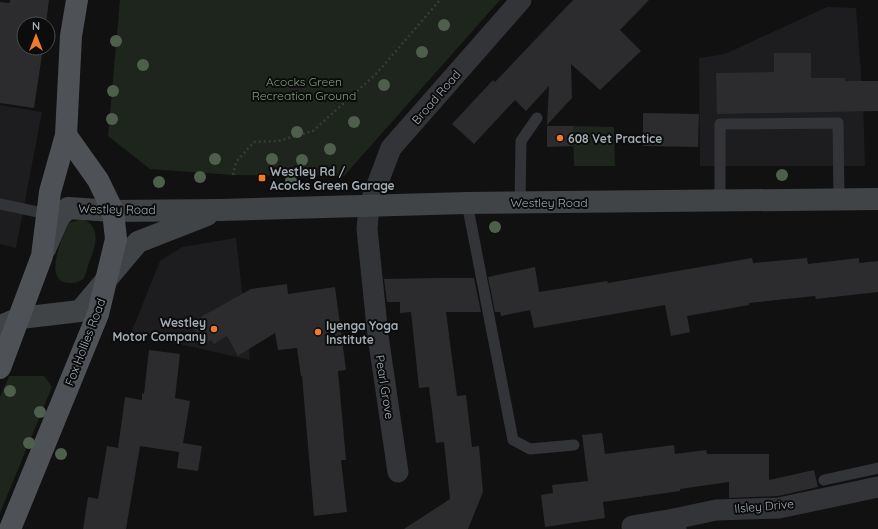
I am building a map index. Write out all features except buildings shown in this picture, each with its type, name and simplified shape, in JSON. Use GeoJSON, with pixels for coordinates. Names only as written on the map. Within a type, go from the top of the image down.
{"type":"FeatureCollection","features":[{"type":"Feature","properties":{"kind":"main road"},"geometry":{"type":"LineString","coordinates":[[0,368],[42,256],[50,192],[66,135],[71,36],[77,0]]}},
{"type":"Feature","properties":{"kind":"main road","name":"Fox Hollies Road"},"geometry":{"type":"LineString","coordinates":[[10,529],[98,314],[109,275],[116,239],[113,211],[98,180],[66,135]]}},
{"type":"Feature","properties":{"kind":"main road","name":"Westley Road"},"geometry":{"type":"LineString","coordinates":[[42,256],[59,217],[68,208],[113,211],[220,210],[467,203],[878,199]]}},
{"type":"Feature","properties":{"kind":"main road","name":"Westley Road"},"geometry":{"type":"LineString","coordinates":[[0,326],[20,318],[80,311],[138,242],[220,210]]}},
{"type":"Feature","properties":{"kind":"street","name":"Broad Road"},"geometry":{"type":"LineString","coordinates":[[369,206],[390,148],[521,0]]}},
{"type":"Feature","properties":{"kind":"street","name":"Pearl Grove"},"geometry":{"type":"LineString","coordinates":[[369,206],[367,229],[378,336],[398,472]]}},
{"type":"Feature","properties":{"kind":"street","name":"Ilsley Drive"},"geometry":{"type":"LineString","coordinates":[[632,526],[675,524],[716,510],[779,508],[878,487]]}},
{"type":"Feature","properties":{"kind":"lane"},"geometry":{"type":"LineString","coordinates":[[520,203],[521,141],[538,118]]}},
{"type":"Feature","properties":{"kind":"lane"},"geometry":{"type":"LineString","coordinates":[[720,201],[720,124],[760,123],[838,123],[839,200]]}},
{"type":"Feature","properties":{"kind":"lane"},"geometry":{"type":"LineString","coordinates":[[467,203],[513,440],[530,449],[574,445]]}},
{"type":"Feature","properties":{"kind":"lane"},"geometry":{"type":"LineString","coordinates":[[0,204],[47,214]]}},
{"type":"Feature","properties":{"kind":"lane"},"geometry":{"type":"LineString","coordinates":[[824,480],[878,468]]}},
{"type":"Feature","properties":{"kind":"path"},"geometry":{"type":"LineString","coordinates":[[233,175],[236,162],[254,142],[278,141],[313,131],[377,72],[440,0]]}},
{"type":"Feature","properties":{"kind":"shaded area"},"geometry":{"type":"Polygon","coordinates":[[[827,7],[856,8],[863,101],[865,166],[700,166],[699,58],[725,54],[827,7]]]}},
{"type":"Feature","properties":{"kind":"shaded area"},"geometry":{"type":"Polygon","coordinates":[[[0,105],[42,112],[16,248],[0,244],[0,105]]]}},
{"type":"Feature","properties":{"kind":"shaded area"},"geometry":{"type":"Polygon","coordinates":[[[236,238],[250,360],[131,333],[160,261],[182,247],[236,238]]]}},
{"type":"Feature","properties":{"kind":"green space","name":"Acocks Green Recreation Ground"},"geometry":{"type":"Polygon","coordinates":[[[120,0],[500,0],[344,176],[233,175],[150,169],[108,136],[120,0]]]}},
{"type":"Feature","properties":{"kind":"green space"},"geometry":{"type":"Polygon","coordinates":[[[573,126],[614,127],[615,166],[574,166],[573,126]]]}},
{"type":"Feature","properties":{"kind":"green space"},"geometry":{"type":"Polygon","coordinates":[[[82,219],[93,227],[96,238],[85,276],[77,282],[70,283],[61,281],[57,276],[55,268],[59,248],[68,223],[82,219]]]}},
{"type":"Feature","properties":{"kind":"green space"},"geometry":{"type":"Polygon","coordinates":[[[9,376],[44,376],[52,387],[0,513],[0,397],[9,376]]]}},
{"type":"Feature","properties":{"kind":"place","name":"608 Vet Practice"},"geometry":{"type":"Point","coordinates":[560,138]}},
{"type":"Feature","properties":{"kind":"place","name":"Westley Rd / Acocks Green Garage"},"geometry":{"type":"Point","coordinates":[262,178]}},
{"type":"Feature","properties":{"kind":"place","name":"Westley Motor Company"},"geometry":{"type":"Point","coordinates":[214,329]}},
{"type":"Feature","properties":{"kind":"place","name":"Iyenga Yoga Institute"},"geometry":{"type":"Point","coordinates":[318,332]}}]}
